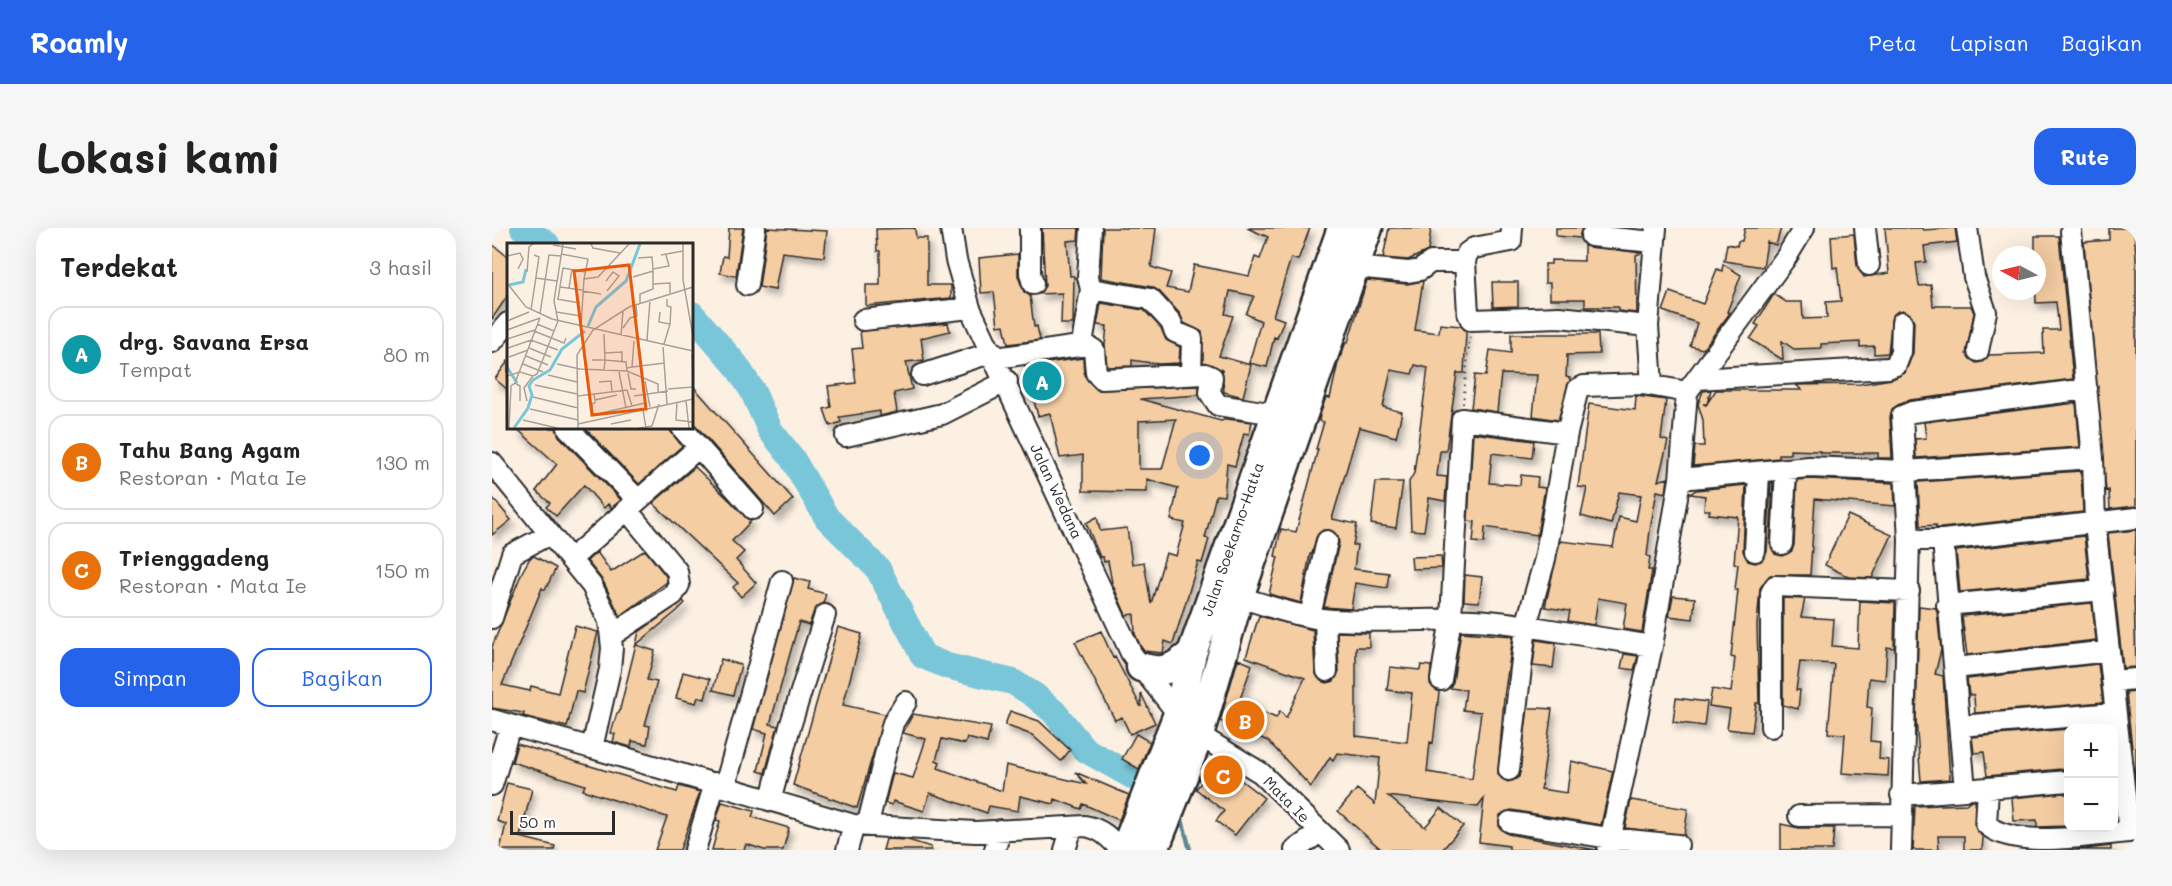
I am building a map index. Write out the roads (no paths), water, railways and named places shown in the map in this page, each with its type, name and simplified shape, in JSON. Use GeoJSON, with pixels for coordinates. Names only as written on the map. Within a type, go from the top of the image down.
{"type":"FeatureCollection","features":[{"type":"Feature","properties":{"kind":"highway","name":"Jalan Soekarno-Hatta"},"geometry":{"type":"LineString","coordinates":[[1154,850],[1169,777],[1178,714],[1192,653],[1342,228]]}},
{"type":"Feature","properties":{"kind":"highway","name":"Jalan Soekarno-Hatta"},"geometry":{"type":"LineString","coordinates":[[1127,843],[1169,777],[1200,735],[1239,597],[1368,228]]}},
{"type":"Feature","properties":{"kind":"highway"},"geometry":{"type":"LineString","coordinates":[[1141,668],[1154,671],[1170,669],[1192,653]]}},
{"type":"Feature","properties":{"kind":"street"},"geometry":{"type":"LineString","coordinates":[[747,285],[755,228]]}},
{"type":"Feature","properties":{"kind":"street","name":"Jalan Wedana"},"geometry":{"type":"LineString","coordinates":[[951,228],[956,260],[970,308],[994,355],[1131,653],[1178,714],[1200,735]]}},
{"type":"Feature","properties":{"kind":"street"},"geometry":{"type":"LineString","coordinates":[[1030,228],[1030,273],[1033,284]]}},
{"type":"Feature","properties":{"kind":"street"},"geometry":{"type":"LineString","coordinates":[[1082,344],[1091,289],[1088,277],[1091,228]]}},
{"type":"Feature","properties":{"kind":"street"},"geometry":{"type":"LineString","coordinates":[[1512,228],[1511,241],[1474,248],[1467,253],[1465,262],[1468,313],[1471,320],[1559,317],[1648,326]]}},
{"type":"Feature","properties":{"kind":"street"},"geometry":{"type":"LineString","coordinates":[[1608,844],[1653,646],[1680,479],[1692,385],[1787,256],[1804,228]]}},
{"type":"Feature","properties":{"kind":"street"},"geometry":{"type":"LineString","coordinates":[[1865,228],[1869,266]]}},
{"type":"Feature","properties":{"kind":"street"},"geometry":{"type":"LineString","coordinates":[[1968,228],[1974,277],[1986,312],[1978,351]]}},
{"type":"Feature","properties":{"kind":"street"},"geometry":{"type":"LineString","coordinates":[[2071,231],[2093,458],[2095,524],[2116,724]]}},
{"type":"Feature","properties":{"kind":"street"},"geometry":{"type":"LineString","coordinates":[[1591,236],[1655,235],[1648,326],[1652,385]]}},
{"type":"Feature","properties":{"kind":"street"},"geometry":{"type":"LineString","coordinates":[[1354,267],[1408,272],[1420,270],[1431,262],[1465,262]]}},
{"type":"Feature","properties":{"kind":"street"},"geometry":{"type":"LineString","coordinates":[[1091,289],[1150,299],[1171,322],[1175,332],[1192,339],[1191,373]]}},
{"type":"Feature","properties":{"kind":"street"},"geometry":{"type":"LineString","coordinates":[[863,320],[970,308]]}},
{"type":"Feature","properties":{"kind":"street"},"geometry":{"type":"LineString","coordinates":[[1509,770],[1526,626],[1545,558],[1575,394],[1584,386],[1692,385],[1888,368],[1896,365],[1901,352],[1902,322]]}},
{"type":"Feature","properties":{"kind":"street"},"geometry":{"type":"LineString","coordinates":[[492,342],[507,324]]}},
{"type":"Feature","properties":{"kind":"street"},"geometry":{"type":"LineString","coordinates":[[922,375],[994,355],[1082,344],[1094,350],[1096,373],[1102,379],[1191,373],[1212,377],[1210,393],[1218,405],[1276,414]]}},
{"type":"Feature","properties":{"kind":"street"},"geometry":{"type":"LineString","coordinates":[[846,436],[942,414],[1006,381]]}},
{"type":"Feature","properties":{"kind":"street"},"geometry":{"type":"LineString","coordinates":[[1901,850],[1909,540],[1901,419],[1905,413],[2087,389]]}},
{"type":"Feature","properties":{"kind":"street"},"geometry":{"type":"LineString","coordinates":[[1441,680],[1451,618],[1462,419],[1567,433]]}},
{"type":"Feature","properties":{"kind":"street"},"geometry":{"type":"LineString","coordinates":[[569,429],[633,505],[677,571],[679,585],[674,595],[611,636]]}},
{"type":"Feature","properties":{"kind":"street"},"geometry":{"type":"LineString","coordinates":[[683,429],[753,509]]}},
{"type":"Feature","properties":{"kind":"street"},"geometry":{"type":"LineString","coordinates":[[571,559],[699,447]]}},
{"type":"Feature","properties":{"kind":"street"},"geometry":{"type":"LineString","coordinates":[[1680,479],[1809,467],[1906,471],[2093,458]]}},
{"type":"Feature","properties":{"kind":"street"},"geometry":{"type":"LineString","coordinates":[[492,463],[571,559],[603,605],[611,636],[610,669],[592,748]]}},
{"type":"Feature","properties":{"kind":"street"},"geometry":{"type":"LineString","coordinates":[[1782,544],[1786,470]]}},
{"type":"Feature","properties":{"kind":"street"},"geometry":{"type":"LineString","coordinates":[[1755,551],[1758,473]]}},
{"type":"Feature","properties":{"kind":"street"},"geometry":{"type":"LineString","coordinates":[[1909,540],[1943,540],[2136,518]]}},
{"type":"Feature","properties":{"kind":"street"},"geometry":{"type":"LineString","coordinates":[[492,618],[512,554],[550,534]]}},
{"type":"Feature","properties":{"kind":"street"},"geometry":{"type":"LineString","coordinates":[[1943,540],[1965,790]]}},
{"type":"Feature","properties":{"kind":"street"},"geometry":{"type":"LineString","coordinates":[[1327,541],[1318,618],[1327,672]]}},
{"type":"Feature","properties":{"kind":"street"},"geometry":{"type":"LineString","coordinates":[[695,850],[720,785],[782,581]]}},
{"type":"Feature","properties":{"kind":"street"},"geometry":{"type":"LineString","coordinates":[[1771,728],[1771,593],[1775,586],[1909,591]]}},
{"type":"Feature","properties":{"kind":"street"},"geometry":{"type":"LineString","coordinates":[[1947,605],[2103,590]]}},
{"type":"Feature","properties":{"kind":"street"},"geometry":{"type":"LineString","coordinates":[[1239,597],[1318,618],[1451,618],[1526,626],[1653,646]]}},
{"type":"Feature","properties":{"kind":"street"},"geometry":{"type":"LineString","coordinates":[[771,798],[789,730],[825,615]]}},
{"type":"Feature","properties":{"kind":"street"},"geometry":{"type":"LineString","coordinates":[[1954,668],[2109,651]]}},
{"type":"Feature","properties":{"kind":"street"},"geometry":{"type":"LineString","coordinates":[[2112,681],[2136,679]]}},
{"type":"Feature","properties":{"kind":"street"},"geometry":{"type":"LineString","coordinates":[[847,850],[861,824],[893,723],[906,702]]}},
{"type":"Feature","properties":{"kind":"street"},"geometry":{"type":"LineString","coordinates":[[1960,726],[2115,713]]}},
{"type":"Feature","properties":{"kind":"street"},"geometry":{"type":"LineString","coordinates":[[492,785],[501,723],[861,824],[975,832],[1096,828],[1127,843]]}},
{"type":"Feature","properties":{"kind":"street","name":"Mata Ie"},"geometry":{"type":"LineString","coordinates":[[1200,735],[1261,773],[1339,850]]}},
{"type":"Feature","properties":{"kind":"street"},"geometry":{"type":"LineString","coordinates":[[1988,789],[1986,824],[2002,836],[2038,840],[2128,832],[2118,775]]}},
{"type":"Feature","properties":{"kind":"street"},"geometry":{"type":"LineString","coordinates":[[1901,795],[2064,781]]}},
{"type":"Feature","properties":{"kind":"street"},"geometry":{"type":"LineString","coordinates":[[1799,816],[1901,815]]}},
{"type":"Feature","properties":{"kind":"street"},"geometry":{"type":"LineString","coordinates":[[1510,822],[1608,844],[1678,845]]}},
{"type":"Feature","properties":{"kind":"street"},"geometry":{"type":"LineString","coordinates":[[1065,850],[1072,827]]}},
{"type":"Feature","properties":{"kind":"street"},"geometry":{"type":"LineString","coordinates":[[995,850],[1000,830]]}},
{"type":"Feature","properties":{"kind":"street"},"geometry":{"type":"LineString","coordinates":[[1295,850],[1320,832]]}},
{"type":"Feature","properties":{"kind":"waterway"},"geometry":{"type":"LineString","coordinates":[[523,228],[546,243]]}},
{"type":"Feature","properties":{"kind":"waterway"},"geometry":{"type":"LineString","coordinates":[[693,315],[736,365],[752,390],[770,430],[792,458],[827,518],[878,569],[923,656],[947,666],[1013,682],[1034,695],[1054,712],[1084,749],[1160,792]]}},
{"type":"Feature","properties":{"kind":"waterway"},"geometry":{"type":"LineString","coordinates":[[1180,812],[1190,850]]}},
{"type":"Feature","properties":{"kind":"place","name":"drg. Savana Ersa"},"geometry":{"type":"Point","coordinates":[1042,381]}},
{"type":"Feature","properties":{"kind":"place","name":"Tahu Bang Agam"},"geometry":{"type":"Point","coordinates":[1245,720]}},
{"type":"Feature","properties":{"kind":"place","name":"Trienggadeng"},"geometry":{"type":"Point","coordinates":[1223,775]}}]}
